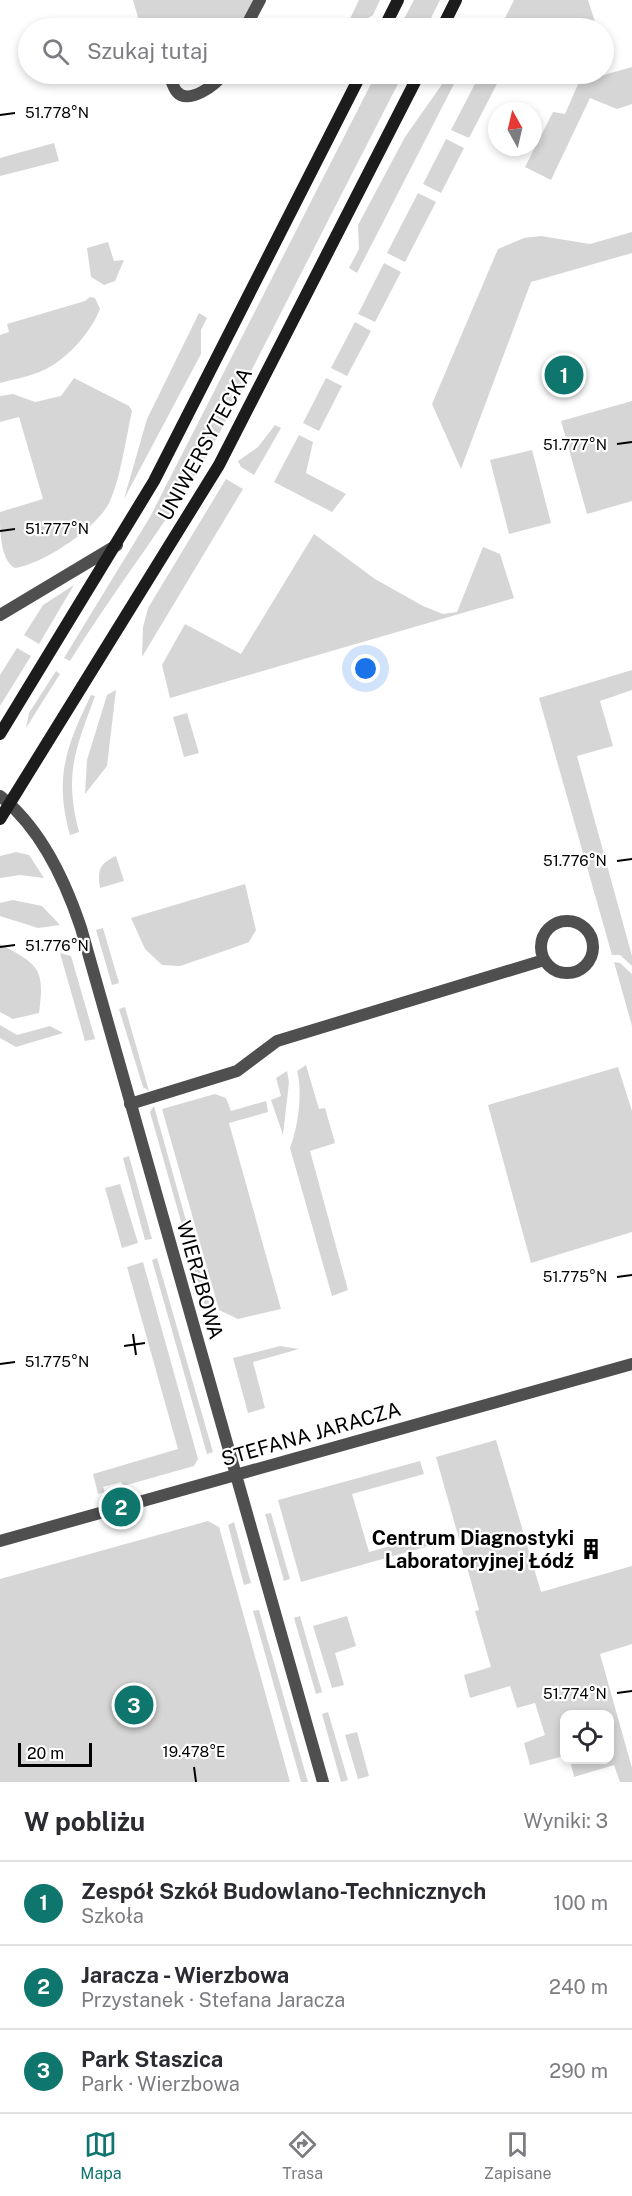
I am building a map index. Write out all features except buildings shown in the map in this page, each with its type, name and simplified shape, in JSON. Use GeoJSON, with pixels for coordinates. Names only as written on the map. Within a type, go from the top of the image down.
{"type":"FeatureCollection","features":[{"type":"Feature","properties":{"kind":"main road"},"geometry":{"type":"LineString","coordinates":[[389,18],[398,0]]}},
{"type":"Feature","properties":{"kind":"main road"},"geometry":{"type":"LineString","coordinates":[[447,18],[456,0]]}},
{"type":"Feature","properties":{"kind":"main road","name":"UNIWERSYTECKA"},"geometry":{"type":"LineString","coordinates":[[0,734],[118,544],[188,415],[356,84]]}},
{"type":"Feature","properties":{"kind":"main road","name":"UNIWERSYTECKA"},"geometry":{"type":"LineString","coordinates":[[0,819],[5,800],[219,465],[414,84]]}},
{"type":"Feature","properties":{"kind":"street"},"geometry":{"type":"LineString","coordinates":[[250,18],[260,0]]}},
{"type":"Feature","properties":{"kind":"street"},"geometry":{"type":"LineString","coordinates":[[173,84],[175,91],[180,95],[194,96],[211,84]]}},
{"type":"Feature","properties":{"kind":"street"},"geometry":{"type":"LineString","coordinates":[[0,615],[118,544]]}},
{"type":"Feature","properties":{"kind":"street","name":"WIERZBOWA"},"geometry":{"type":"LineString","coordinates":[[5,800],[24,818],[40,840],[64,884],[77,915],[323,1782]]}},
{"type":"Feature","properties":{"kind":"street"},"geometry":{"type":"LineString","coordinates":[[573,922],[587,931],[592,939],[591,956],[581,969],[573,973],[556,971],[544,960],[541,951],[544,935],[556,923],[573,922]]}},
{"type":"Feature","properties":{"kind":"street"},"geometry":{"type":"LineString","coordinates":[[130,1104],[237,1071],[277,1041],[544,960]]}},
{"type":"Feature","properties":{"kind":"street","name":"STEFANA JARACZA"},"geometry":{"type":"LineString","coordinates":[[0,1541],[632,1364]]}},
{"type":"Feature","properties":{"kind":"shaded area"},"geometry":{"type":"Polygon","coordinates":[[[133,0],[254,0],[244,18],[138,18],[133,0]]]}},
{"type":"Feature","properties":{"kind":"shaded area"},"geometry":{"type":"Polygon","coordinates":[[[359,0],[380,0],[373,15],[368,18],[350,18],[359,0]]]}},
{"type":"Feature","properties":{"kind":"shaded area"},"geometry":{"type":"Polygon","coordinates":[[[414,0],[440,0],[431,18],[404,18],[414,0]]]}},
{"type":"Feature","properties":{"kind":"shaded area"},"geometry":{"type":"Polygon","coordinates":[[[514,0],[588,0],[594,18],[505,18],[514,0]]]}},
{"type":"Feature","properties":{"kind":"shaded area"},"geometry":{"type":"Polygon","coordinates":[[[632,67],[632,104],[617,109],[590,98],[551,180],[525,167],[531,156],[542,156],[542,134],[553,112],[565,114],[578,84],[614,84],[614,72],[632,67]]]}},
{"type":"Feature","properties":{"kind":"shaded area"},"geometry":{"type":"Polygon","coordinates":[[[371,84],[398,84],[219,434],[184,492],[70,661],[64,658],[150,517],[371,84]]]}},
{"type":"Feature","properties":{"kind":"shaded area"},"geometry":{"type":"Polygon","coordinates":[[[442,84],[454,84],[357,273],[349,268],[359,249],[358,225],[405,137],[442,84]]]}},
{"type":"Feature","properties":{"kind":"shaded area"},"geometry":{"type":"Polygon","coordinates":[[[475,84],[497,84],[469,138],[451,130],[475,84]]]}},
{"type":"Feature","properties":{"kind":"shaded area"},"geometry":{"type":"Polygon","coordinates":[[[446,139],[464,148],[441,193],[423,184],[446,139]]]}},
{"type":"Feature","properties":{"kind":"shaded area"},"geometry":{"type":"Polygon","coordinates":[[[54,143],[59,161],[0,176],[0,158],[54,143]]]}},
{"type":"Feature","properties":{"kind":"shaded area"},"geometry":{"type":"Polygon","coordinates":[[[418,193],[436,202],[405,262],[387,253],[418,193]]]}},
{"type":"Feature","properties":{"kind":"shaded area"},"geometry":{"type":"Polygon","coordinates":[[[632,232],[632,253],[531,282],[461,469],[432,404],[498,249],[524,238],[541,236],[590,244],[632,232]]]}},
{"type":"Feature","properties":{"kind":"shaded area"},"geometry":{"type":"Polygon","coordinates":[[[108,242],[114,261],[124,260],[115,281],[104,285],[91,277],[87,248],[108,242]]]}},
{"type":"Feature","properties":{"kind":"shaded area"},"geometry":{"type":"Polygon","coordinates":[[[384,263],[401,272],[375,322],[358,314],[384,263]]]}},
{"type":"Feature","properties":{"kind":"shaded area"},"geometry":{"type":"Polygon","coordinates":[[[90,297],[95,298],[100,309],[91,327],[70,351],[41,371],[0,383],[0,335],[9,332],[7,324],[85,301],[90,297]]]}},
{"type":"Feature","properties":{"kind":"shaded area"},"geometry":{"type":"Polygon","coordinates":[[[199,313],[207,318],[201,330],[201,354],[124,499],[147,419],[199,313]]]}},
{"type":"Feature","properties":{"kind":"shaded area"},"geometry":{"type":"Polygon","coordinates":[[[355,322],[371,331],[347,376],[331,368],[355,322]]]}},
{"type":"Feature","properties":{"kind":"shaded area"},"geometry":{"type":"Polygon","coordinates":[[[74,378],[129,406],[132,411],[117,480],[104,511],[82,533],[40,560],[15,568],[10,564],[4,552],[0,512],[43,499],[19,417],[0,422],[0,396],[13,394],[35,402],[61,396],[74,378]]]}},
{"type":"Feature","properties":{"kind":"shaded area"},"geometry":{"type":"Polygon","coordinates":[[[326,378],[342,386],[319,431],[303,423],[326,378]]]}},
{"type":"Feature","properties":{"kind":"shaded area"},"geometry":{"type":"Polygon","coordinates":[[[632,401],[632,501],[587,514],[561,421],[632,401]]]}},
{"type":"Feature","properties":{"kind":"shaded area"},"geometry":{"type":"Polygon","coordinates":[[[275,425],[281,428],[254,475],[241,467],[238,461],[258,447],[275,425]]]}},
{"type":"Feature","properties":{"kind":"shaded area"},"geometry":{"type":"Polygon","coordinates":[[[299,435],[313,442],[306,473],[346,494],[332,512],[274,482],[299,435]]]}},
{"type":"Feature","properties":{"kind":"shaded area"},"geometry":{"type":"Polygon","coordinates":[[[532,450],[551,523],[509,534],[490,460],[532,450]]]}},
{"type":"Feature","properties":{"kind":"shaded area"},"geometry":{"type":"Polygon","coordinates":[[[226,479],[243,489],[142,657],[143,627],[148,608],[226,479]]]}},
{"type":"Feature","properties":{"kind":"shaded area"},"geometry":{"type":"Polygon","coordinates":[[[314,534],[375,579],[423,606],[443,614],[457,612],[483,547],[500,554],[514,598],[170,698],[162,665],[185,624],[241,654],[314,534]]]}},
{"type":"Feature","properties":{"kind":"shaded area"},"geometry":{"type":"Polygon","coordinates":[[[74,585],[39,644],[24,635],[43,605],[74,585]]]}},
{"type":"Feature","properties":{"kind":"shaded area"},"geometry":{"type":"Polygon","coordinates":[[[17,648],[31,656],[0,706],[0,675],[17,648]]]}},
{"type":"Feature","properties":{"kind":"shaded area"},"geometry":{"type":"Polygon","coordinates":[[[632,670],[632,690],[600,701],[613,746],[577,756],[632,956],[632,966],[620,955],[612,955],[539,698],[632,670]]]}},
{"type":"Feature","properties":{"kind":"shaded area"},"geometry":{"type":"Polygon","coordinates":[[[56,671],[60,674],[26,728],[29,713],[56,671]]]}},
{"type":"Feature","properties":{"kind":"shaded area"},"geometry":{"type":"Polygon","coordinates":[[[116,690],[107,766],[85,794],[87,760],[107,695],[116,690]]]}},
{"type":"Feature","properties":{"kind":"shaded area"},"geometry":{"type":"Polygon","coordinates":[[[91,695],[95,696],[77,748],[72,778],[72,794],[79,832],[70,835],[63,796],[65,763],[75,731],[91,695]]]}},
{"type":"Feature","properties":{"kind":"shaded area"},"geometry":{"type":"Polygon","coordinates":[[[187,713],[199,753],[184,757],[173,717],[187,713]]]}},
{"type":"Feature","properties":{"kind":"shaded area"},"geometry":{"type":"Polygon","coordinates":[[[16,852],[29,855],[44,878],[20,875],[0,878],[0,856],[16,852]]]}},
{"type":"Feature","properties":{"kind":"shaded area"},"geometry":{"type":"Polygon","coordinates":[[[116,856],[124,881],[100,888],[99,876],[103,864],[116,856]]]}},
{"type":"Feature","properties":{"kind":"shaded area"},"geometry":{"type":"Polygon","coordinates":[[[245,884],[256,930],[249,942],[180,966],[162,965],[145,949],[131,918],[245,884]]]}},
{"type":"Feature","properties":{"kind":"shaded area"},"geometry":{"type":"Polygon","coordinates":[[[13,900],[42,906],[60,925],[38,928],[0,916],[0,903],[13,900]]]}},
{"type":"Feature","properties":{"kind":"shaded area"},"geometry":{"type":"Polygon","coordinates":[[[103,928],[119,983],[112,985],[96,930],[103,928]]]}},
{"type":"Feature","properties":{"kind":"shaded area"},"geometry":{"type":"Polygon","coordinates":[[[0,944],[31,963],[40,977],[39,1013],[13,1019],[0,1012],[0,944]]]}},
{"type":"Feature","properties":{"kind":"shaded area"},"geometry":{"type":"Polygon","coordinates":[[[60,953],[71,956],[95,1039],[85,1041],[60,953]]]}},
{"type":"Feature","properties":{"kind":"shaded area"},"geometry":{"type":"Polygon","coordinates":[[[614,962],[620,963],[632,974],[632,1026],[614,962]]]}},
{"type":"Feature","properties":{"kind":"shaded area"},"geometry":{"type":"Polygon","coordinates":[[[125,1007],[149,1091],[143,1087],[119,1009],[125,1007]]]}},
{"type":"Feature","properties":{"kind":"shaded area"},"geometry":{"type":"Polygon","coordinates":[[[0,1025],[17,1035],[50,1026],[63,1033],[16,1047],[0,1038],[0,1025]]]}},
{"type":"Feature","properties":{"kind":"shaded area"},"geometry":{"type":"Polygon","coordinates":[[[306,1065],[319,1109],[325,1108],[335,1143],[310,1151],[348,1290],[332,1296],[290,1148],[299,1110],[300,1089],[297,1071],[306,1065]]]}},
{"type":"Feature","properties":{"kind":"shaded area"},"geometry":{"type":"Polygon","coordinates":[[[618,1067],[632,1111],[632,1232],[531,1263],[488,1105],[618,1067]]]}},
{"type":"Feature","properties":{"kind":"shaded area"},"geometry":{"type":"Polygon","coordinates":[[[287,1071],[289,1082],[283,1135],[271,1100],[281,1096],[276,1078],[287,1071]]]}},
{"type":"Feature","properties":{"kind":"shaded area"},"geometry":{"type":"Polygon","coordinates":[[[215,1094],[226,1098],[231,1111],[266,1101],[268,1112],[229,1123],[281,1309],[238,1319],[219,1310],[162,1109],[215,1094]]]}},
{"type":"Feature","properties":{"kind":"shaded area"},"geometry":{"type":"Polygon","coordinates":[[[154,1106],[218,1335],[212,1331],[150,1112],[154,1106]]]}},
{"type":"Feature","properties":{"kind":"shaded area"},"geometry":{"type":"Polygon","coordinates":[[[129,1156],[152,1239],[145,1240],[123,1158],[129,1156]]]}},
{"type":"Feature","properties":{"kind":"shaded area"},"geometry":{"type":"Polygon","coordinates":[[[120,1184],[138,1243],[122,1248],[105,1188],[120,1184]]]}},
{"type":"Feature","properties":{"kind":"shaded area"},"geometry":{"type":"Polygon","coordinates":[[[157,1258],[213,1452],[207,1454],[152,1260],[157,1258]]]}},
{"type":"Feature","properties":{"kind":"shaded area"},"geometry":{"type":"Polygon","coordinates":[[[143,1262],[198,1459],[194,1466],[123,1486],[121,1482],[103,1487],[105,1492],[98,1494],[93,1474],[178,1449],[127,1267],[143,1262]]]}},
{"type":"Feature","properties":{"kind":"shaded area"},"geometry":{"type":"Polygon","coordinates":[[[280,1346],[299,1349],[253,1362],[265,1408],[248,1413],[233,1358],[280,1346]]]}},
{"type":"Feature","properties":{"kind":"shaded area"},"geometry":{"type":"Polygon","coordinates":[[[496,1440],[541,1592],[632,1566],[632,1644],[600,1654],[632,1768],[632,1782],[620,1782],[614,1765],[574,1777],[571,1764],[614,1764],[614,1710],[560,1710],[560,1757],[530,1765],[524,1743],[545,1735],[535,1703],[517,1708],[510,1686],[470,1698],[464,1675],[491,1667],[475,1611],[479,1610],[436,1457],[496,1440]]]}},
{"type":"Feature","properties":{"kind":"shaded area"},"geometry":{"type":"Polygon","coordinates":[[[420,1461],[424,1474],[352,1494],[369,1552],[440,1532],[443,1542],[301,1582],[278,1500],[420,1461]]]}},
{"type":"Feature","properties":{"kind":"shaded area"},"geometry":{"type":"Polygon","coordinates":[[[271,1513],[290,1579],[284,1581],[265,1514],[271,1513]]]}},
{"type":"Feature","properties":{"kind":"shaded area"},"geometry":{"type":"Polygon","coordinates":[[[208,1521],[219,1527],[290,1782],[0,1782],[0,1579],[208,1521]]]}},
{"type":"Feature","properties":{"kind":"shaded area"},"geometry":{"type":"Polygon","coordinates":[[[234,1522],[251,1583],[244,1585],[228,1525],[234,1522]]]}},
{"type":"Feature","properties":{"kind":"shaded area"},"geometry":{"type":"Polygon","coordinates":[[[259,1610],[308,1782],[301,1782],[253,1611],[259,1610]]]}},
{"type":"Feature","properties":{"kind":"shaded area"},"geometry":{"type":"Polygon","coordinates":[[[300,1616],[322,1692],[316,1694],[294,1618],[300,1616]]]}},
{"type":"Feature","properties":{"kind":"shaded area"},"geometry":{"type":"Polygon","coordinates":[[[347,1616],[356,1646],[335,1653],[344,1685],[332,1688],[313,1626],[347,1616]]]}},
{"type":"Feature","properties":{"kind":"shaded area"},"geometry":{"type":"Polygon","coordinates":[[[328,1712],[348,1780],[341,1782],[322,1714],[328,1712]]]}},
{"type":"Feature","properties":{"kind":"shaded area"},"geometry":{"type":"Polygon","coordinates":[[[357,1732],[369,1776],[358,1779],[345,1735],[357,1732]]]}},
{"type":"Feature","properties":{"kind":"place","name":"Zespół Szkół Budowlano-Technicznych"},"geometry":{"type":"Point","coordinates":[564,375]}},
{"type":"Feature","properties":{"kind":"place","name":"Jaracza - Wierzbowa"},"geometry":{"type":"Point","coordinates":[121,1507]}},
{"type":"Feature","properties":{"kind":"place","name":"Centrum Diagnostyki Laboratoryjnej Łódź"},"geometry":{"type":"Point","coordinates":[591,1549]}},
{"type":"Feature","properties":{"kind":"place","name":"Park Staszica"},"geometry":{"type":"Point","coordinates":[134,1705]}}]}
